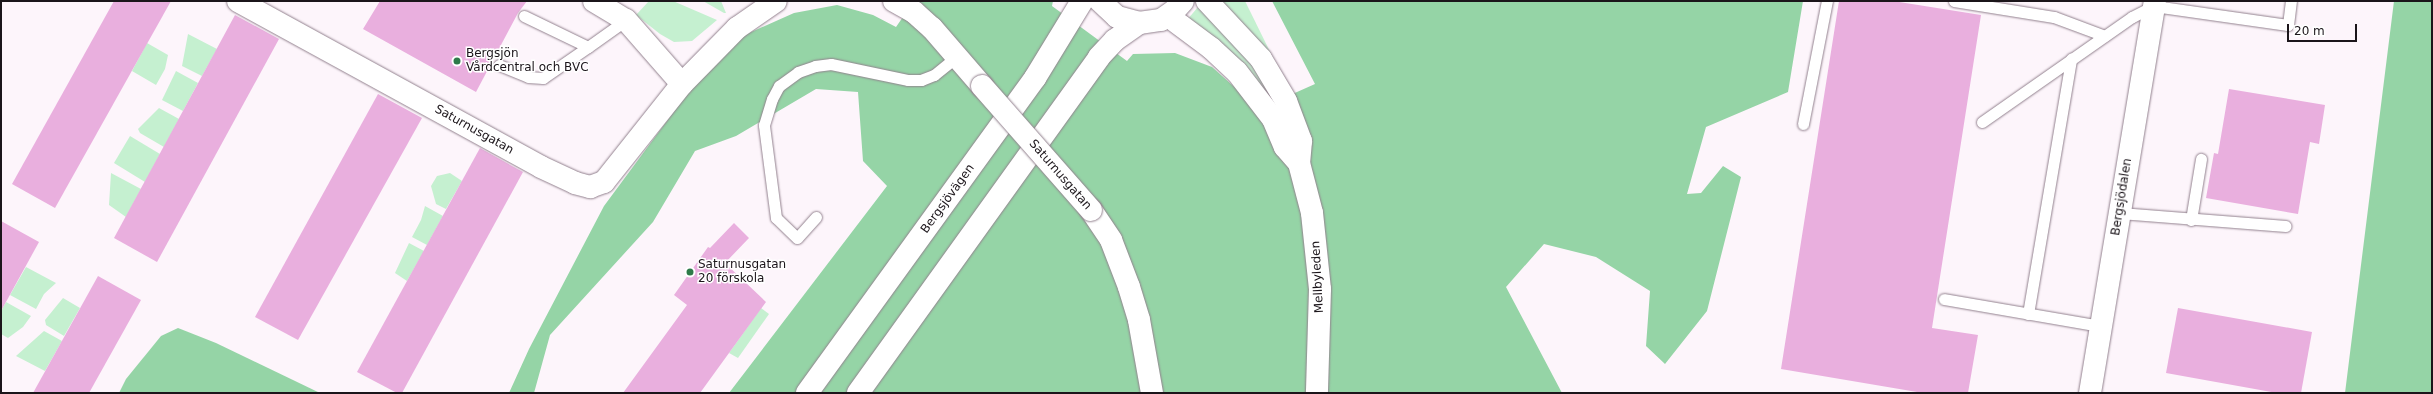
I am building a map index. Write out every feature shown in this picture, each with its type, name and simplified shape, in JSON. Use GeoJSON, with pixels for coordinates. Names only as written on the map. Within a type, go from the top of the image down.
{"type":"FeatureCollection","features":[{"type":"Feature","properties":{"kind":"street","name":"Saturnusgatan"},"geometry":{"type":"LineString","coordinates":[[238,1],[541,167],[576,183],[590,187],[604,182],[682,84],[737,28],[776,1]]}},
{"type":"Feature","properties":{"kind":"street"},"geometry":{"type":"LineString","coordinates":[[594,1],[626,20],[682,84]]}},
{"type":"Feature","properties":{"kind":"street","name":"Saturnusgatan"},"geometry":{"type":"LineString","coordinates":[[894,1],[914,12],[932,28],[1091,210],[1111,240],[1130,287],[1139,320],[1152,393]]}},
{"type":"Feature","properties":{"kind":"street","name":"Bergsjövägen"},"geometry":{"type":"LineString","coordinates":[[807,393],[1035,78],[1082,1]]}},
{"type":"Feature","properties":{"kind":"street"},"geometry":{"type":"LineString","coordinates":[[1100,1],[1117,17],[1139,24],[1154,22],[1168,16],[1183,1]]}},
{"type":"Feature","properties":{"kind":"street","name":"Mellbyleden"},"geometry":{"type":"LineString","coordinates":[[1207,1],[1261,60],[1274,79],[1286,101],[1301,140],[1299,164],[1312,213],[1320,289],[1317,393]]}},
{"type":"Feature","properties":{"kind":"street","name":"Bergsjödalen"},"geometry":{"type":"LineString","coordinates":[[2090,393],[2154,4]]}},
{"type":"Feature","properties":{"kind":"street","name":"Mellbyleden"},"geometry":{"type":"LineString","coordinates":[[1168,16],[1211,48],[1237,72],[1273,119],[1285,147],[1299,164]]}},
{"type":"Feature","properties":{"kind":"street"},"geometry":{"type":"LineString","coordinates":[[858,393],[1099,56],[1115,40],[1139,24]]}},
{"type":"Feature","properties":{"kind":"lane"},"geometry":{"type":"LineString","coordinates":[[1803,124],[1827,1]]}},
{"type":"Feature","properties":{"kind":"lane"},"geometry":{"type":"LineString","coordinates":[[1954,1],[2054,17],[2105,36]]}},
{"type":"Feature","properties":{"kind":"lane"},"geometry":{"type":"LineString","coordinates":[[1982,122],[2132,17],[2154,4],[2288,25],[2292,1]]}},
{"type":"Feature","properties":{"kind":"lane"},"geometry":{"type":"LineString","coordinates":[[524,16],[588,47]]}},
{"type":"Feature","properties":{"kind":"lane"},"geometry":{"type":"LineString","coordinates":[[498,65],[528,77],[543,78],[626,20]]}},
{"type":"Feature","properties":{"kind":"lane"},"geometry":{"type":"LineString","coordinates":[[816,217],[797,238],[776,218],[764,125],[772,99],[779,86],[798,72],[815,66],[831,64],[908,80],[921,80],[934,75],[956,57]]}},
{"type":"Feature","properties":{"kind":"lane"},"geometry":{"type":"LineString","coordinates":[[2028,314],[2071,59]]}},
{"type":"Feature","properties":{"kind":"lane"},"geometry":{"type":"LineString","coordinates":[[2191,220],[2201,159]]}},
{"type":"Feature","properties":{"kind":"lane"},"geometry":{"type":"LineString","coordinates":[[2120,213],[2191,220],[2285,226]]}},
{"type":"Feature","properties":{"kind":"lane"},"geometry":{"type":"LineString","coordinates":[[1944,299],[2101,326]]}},
{"type":"Feature","properties":{"kind":"green space"},"geometry":{"type":"Polygon","coordinates":[[[649,1],[673,1],[717,20],[692,41],[674,42],[660,34],[636,15],[649,1]]]}},
{"type":"Feature","properties":{"kind":"green space"},"geometry":{"type":"Polygon","coordinates":[[[703,1],[721,1],[726,13],[724,13],[703,1]]]}},
{"type":"Feature","properties":{"kind":"green space"},"geometry":{"type":"Polygon","coordinates":[[[914,1],[1053,1],[1052,6],[1127,61],[1133,54],[1175,53],[1212,67],[1259,109],[1315,84],[1272,1],[1803,1],[1788,92],[1706,127],[1687,194],[1701,193],[1723,166],[1741,177],[1707,311],[1665,364],[1646,346],[1650,291],[1596,257],[1544,244],[1506,287],[1562,393],[729,393],[887,186],[863,161],[858,92],[816,89],[736,136],[695,151],[653,222],[550,335],[534,393],[509,393],[529,349],[604,206],[695,83],[740,37],[794,13],[837,5],[873,15],[896,27],[914,1]]]}},
{"type":"Feature","properties":{"kind":"green space"},"geometry":{"type":"Polygon","coordinates":[[[1217,1],[1245,1],[1280,72],[1217,1]]]}},
{"type":"Feature","properties":{"kind":"green space"},"geometry":{"type":"Polygon","coordinates":[[[2394,1],[2432,1],[2432,393],[2345,393],[2394,1]]]}},
{"type":"Feature","properties":{"kind":"green space"},"geometry":{"type":"Polygon","coordinates":[[[1198,7],[1244,50],[1266,82],[1285,122],[1187,20],[1198,7]]]}},
{"type":"Feature","properties":{"kind":"green space"},"geometry":{"type":"Polygon","coordinates":[[[188,34],[217,49],[202,76],[182,66],[188,34]]]}},
{"type":"Feature","properties":{"kind":"green space"},"geometry":{"type":"Polygon","coordinates":[[[147,43],[168,55],[165,69],[156,85],[132,71],[147,43]]]}},
{"type":"Feature","properties":{"kind":"green space"},"geometry":{"type":"Polygon","coordinates":[[[176,71],[198,83],[183,111],[162,100],[176,71]]]}},
{"type":"Feature","properties":{"kind":"green space"},"geometry":{"type":"Polygon","coordinates":[[[159,108],[179,119],[164,147],[140,133],[138,129],[159,108]]]}},
{"type":"Feature","properties":{"kind":"green space"},"geometry":{"type":"Polygon","coordinates":[[[130,136],[160,154],[145,182],[114,163],[130,136]]]}},
{"type":"Feature","properties":{"kind":"green space"},"geometry":{"type":"Polygon","coordinates":[[[111,173],[141,189],[126,217],[109,205],[111,173]]]}},
{"type":"Feature","properties":{"kind":"green space"},"geometry":{"type":"Polygon","coordinates":[[[450,173],[462,181],[446,209],[436,204],[431,186],[437,176],[450,173]]]}},
{"type":"Feature","properties":{"kind":"green space"},"geometry":{"type":"Polygon","coordinates":[[[425,206],[443,216],[427,245],[412,237],[421,220],[425,206]]]}},
{"type":"Feature","properties":{"kind":"green space"},"geometry":{"type":"Polygon","coordinates":[[[409,243],[424,251],[407,281],[395,273],[409,243]]]}},
{"type":"Feature","properties":{"kind":"green space"},"geometry":{"type":"Polygon","coordinates":[[[26,267],[56,283],[44,294],[36,309],[10,295],[26,267]]]}},
{"type":"Feature","properties":{"kind":"green space"},"geometry":{"type":"Polygon","coordinates":[[[63,298],[80,308],[64,336],[46,325],[45,320],[63,298]]]}},
{"type":"Feature","properties":{"kind":"green space"},"geometry":{"type":"Polygon","coordinates":[[[6,302],[31,316],[23,327],[8,338],[1,334],[1,311],[6,302]]]}},
{"type":"Feature","properties":{"kind":"green space"},"geometry":{"type":"Polygon","coordinates":[[[761,308],[769,314],[738,358],[729,353],[761,308]]]}},
{"type":"Feature","properties":{"kind":"green space"},"geometry":{"type":"Polygon","coordinates":[[[178,328],[216,343],[320,393],[119,393],[126,379],[161,336],[178,328]]]}},
{"type":"Feature","properties":{"kind":"green space"},"geometry":{"type":"Polygon","coordinates":[[[44,331],[62,341],[45,371],[16,356],[44,331]]]}},
{"type":"Feature","properties":{"kind":"building"},"geometry":{"type":"Polygon","coordinates":[[[114,1],[171,1],[55,208],[12,184],[114,1]]]}},
{"type":"Feature","properties":{"kind":"building","name":"Bergsjön Vårdcentral och BVC"},"geometry":{"type":"Polygon","coordinates":[[[380,1],[527,1],[518,13],[476,92],[363,29],[380,1]]]}},
{"type":"Feature","properties":{"kind":"building"},"geometry":{"type":"Polygon","coordinates":[[[1839,1],[1893,1],[1981,15],[1932,328],[1978,335],[1968,393],[1923,393],[1781,369],[1839,1]]]}},
{"type":"Feature","properties":{"kind":"building"},"geometry":{"type":"Polygon","coordinates":[[[235,15],[279,39],[157,262],[114,238],[235,15]]]}},
{"type":"Feature","properties":{"kind":"building"},"geometry":{"type":"Polygon","coordinates":[[[2229,89],[2325,105],[2319,144],[2310,142],[2298,214],[2206,198],[2214,153],[2218,154],[2229,89]]]}},
{"type":"Feature","properties":{"kind":"building"},"geometry":{"type":"Polygon","coordinates":[[[378,94],[422,118],[298,340],[255,317],[378,94]]]}},
{"type":"Feature","properties":{"kind":"building"},"geometry":{"type":"Polygon","coordinates":[[[480,148],[523,172],[402,393],[397,393],[357,372],[480,148]]]}},
{"type":"Feature","properties":{"kind":"building"},"geometry":{"type":"Polygon","coordinates":[[[1,221],[39,242],[1,311],[1,221]]]}},
{"type":"Feature","properties":{"kind":"building"},"geometry":{"type":"Polygon","coordinates":[[[734,223],[749,238],[725,263],[766,302],[700,393],[623,393],[687,305],[674,295],[708,247],[710,248],[734,223]]]}},
{"type":"Feature","properties":{"kind":"building"},"geometry":{"type":"Polygon","coordinates":[[[98,276],[141,300],[89,393],[33,393],[98,276]]]}},
{"type":"Feature","properties":{"kind":"building"},"geometry":{"type":"Polygon","coordinates":[[[2178,308],[2312,332],[2301,393],[2277,393],[2166,373],[2178,308]]]}},
{"type":"Feature","properties":{"kind":"place","name":"Bergsjön Vårdcentral och BVC"},"geometry":{"type":"Point","coordinates":[457,61]}},
{"type":"Feature","properties":{"kind":"place","name":"Saturnusgatan 20 förskola"},"geometry":{"type":"Point","coordinates":[690,272]}}]}
